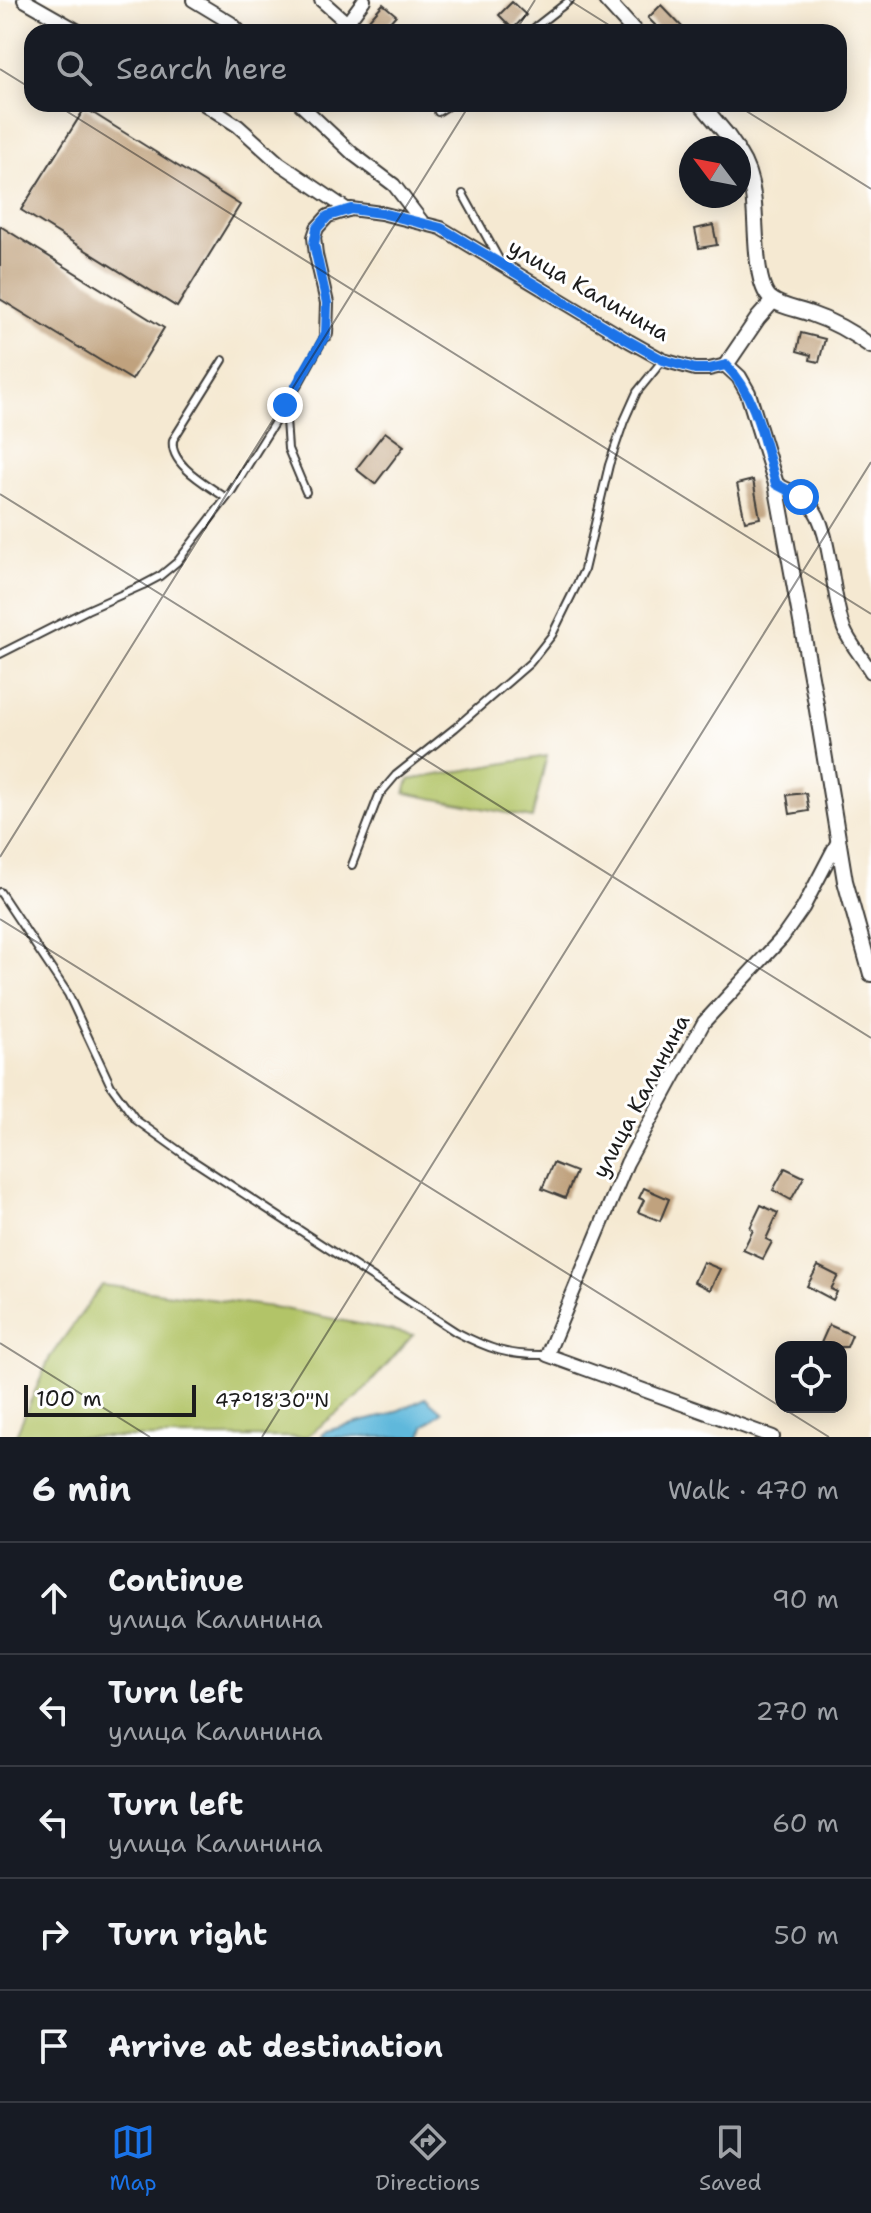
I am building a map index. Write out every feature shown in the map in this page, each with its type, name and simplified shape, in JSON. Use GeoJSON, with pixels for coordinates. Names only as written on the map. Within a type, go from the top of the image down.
{"type":"FeatureCollection","features":[{"type":"Feature","properties":{"kind":"street"},"geometry":{"type":"LineString","coordinates":[[24,0],[66,24]]}},
{"type":"Feature","properties":{"kind":"street"},"geometry":{"type":"LineString","coordinates":[[193,0],[232,24]]}},
{"type":"Feature","properties":{"kind":"street"},"geometry":{"type":"LineString","coordinates":[[321,0],[347,23],[364,0]]}},
{"type":"Feature","properties":{"kind":"street"},"geometry":{"type":"LineString","coordinates":[[606,0],[628,24]]}},
{"type":"Feature","properties":{"kind":"street","name":"улица Калинина"},"geometry":{"type":"LineString","coordinates":[[216,112],[238,126],[279,163],[348,210],[381,213],[441,228],[663,360],[695,369],[726,365]]}},
{"type":"Feature","properties":{"kind":"street","name":"улица Калинина"},"geometry":{"type":"LineString","coordinates":[[308,112],[353,154],[394,185],[424,224]]}},
{"type":"Feature","properties":{"kind":"street"},"geometry":{"type":"LineString","coordinates":[[708,112],[728,136]]}},
{"type":"Feature","properties":{"kind":"street"},"geometry":{"type":"LineString","coordinates":[[751,185],[764,292],[773,301],[839,326],[871,346]]}},
{"type":"Feature","properties":{"kind":"street"},"geometry":{"type":"LineString","coordinates":[[326,334],[327,303],[314,237],[317,228],[328,216],[348,210]]}},
{"type":"Feature","properties":{"kind":"street"},"geometry":{"type":"LineString","coordinates":[[773,301],[726,365],[739,377],[748,393],[776,484],[845,881],[871,974]]}},
{"type":"Feature","properties":{"kind":"street"},"geometry":{"type":"LineString","coordinates":[[776,484],[807,501],[815,511],[827,548],[843,627],[871,672]]}},
{"type":"Feature","properties":{"kind":"street","name":"улица Калинина"},"geometry":{"type":"LineString","coordinates":[[547,1355],[627,1163],[704,1022],[782,938],[803,908],[838,841]]}},
{"type":"Feature","properties":{"kind":"street"},"geometry":{"type":"LineString","coordinates":[[547,1355],[773,1437]]}},
{"type":"Feature","properties":{"kind":"lane"},"geometry":{"type":"LineString","coordinates":[[539,24],[570,0]]}},
{"type":"Feature","properties":{"kind":"lane"},"geometry":{"type":"LineString","coordinates":[[463,194],[502,264]]}},
{"type":"Feature","properties":{"kind":"lane"},"geometry":{"type":"LineString","coordinates":[[0,654],[160,576],[177,562],[226,498],[326,334]]}},
{"type":"Feature","properties":{"kind":"lane"},"geometry":{"type":"LineString","coordinates":[[223,360],[173,440],[172,448],[186,467],[226,498]]}},
{"type":"Feature","properties":{"kind":"lane"},"geometry":{"type":"LineString","coordinates":[[352,865],[379,795],[387,785],[530,663],[552,635],[584,570],[609,465],[624,421],[637,392],[663,360]]}},
{"type":"Feature","properties":{"kind":"lane"},"geometry":{"type":"LineString","coordinates":[[285,405],[288,449],[306,492]]}},
{"type":"Feature","properties":{"kind":"lane"},"geometry":{"type":"LineString","coordinates":[[0,892],[68,994],[111,1086],[136,1120],[192,1160],[456,1332],[488,1348],[522,1356],[547,1355]]}},
{"type":"Feature","properties":{"kind":"green space"},"geometry":{"type":"Polygon","coordinates":[[[547,756],[532,818],[405,793],[409,780],[547,756]]]}},
{"type":"Feature","properties":{"kind":"green space"},"geometry":{"type":"Polygon","coordinates":[[[102,1285],[280,1308],[413,1335],[359,1396],[306,1437],[15,1437],[50,1357],[102,1285]]]}},
{"type":"Feature","properties":{"kind":"water"},"geometry":{"type":"Polygon","coordinates":[[[426,1398],[442,1412],[424,1426],[421,1437],[321,1437],[326,1431],[388,1415],[426,1398]]]}},
{"type":"Feature","properties":{"kind":"building"},"geometry":{"type":"Polygon","coordinates":[[[512,2],[526,15],[518,24],[508,24],[499,15],[512,2]]]}},
{"type":"Feature","properties":{"kind":"building"},"geometry":{"type":"Polygon","coordinates":[[[383,4],[396,15],[388,24],[372,24],[368,21],[383,4]]]}},
{"type":"Feature","properties":{"kind":"building"},"geometry":{"type":"Polygon","coordinates":[[[661,5],[679,24],[654,24],[648,18],[661,5]]]}},
{"type":"Feature","properties":{"kind":"building"},"geometry":{"type":"Polygon","coordinates":[[[82,112],[91,112],[240,205],[177,307],[21,210],[82,112]]]}},
{"type":"Feature","properties":{"kind":"building"},"geometry":{"type":"Polygon","coordinates":[[[713,225],[717,245],[699,248],[695,229],[713,225]]]}},
{"type":"Feature","properties":{"kind":"building"},"geometry":{"type":"Polygon","coordinates":[[[0,226],[164,328],[132,380],[0,299],[0,226]]]}},
{"type":"Feature","properties":{"kind":"building"},"geometry":{"type":"Polygon","coordinates":[[[801,333],[825,339],[819,362],[810,360],[811,355],[797,351],[801,333]]]}},
{"type":"Feature","properties":{"kind":"building"},"geometry":{"type":"Polygon","coordinates":[[[385,432],[404,446],[375,484],[356,469],[385,432]]]}},
{"type":"Feature","properties":{"kind":"building"},"geometry":{"type":"Polygon","coordinates":[[[753,480],[760,518],[745,521],[737,484],[753,480]]]}},
{"type":"Feature","properties":{"kind":"building"},"geometry":{"type":"Polygon","coordinates":[[[806,793],[809,811],[790,814],[787,795],[806,793]]]}},
{"type":"Feature","properties":{"kind":"building"},"geometry":{"type":"Polygon","coordinates":[[[553,1163],[576,1172],[565,1198],[542,1189],[553,1163]]]}},
{"type":"Feature","properties":{"kind":"building"},"geometry":{"type":"Polygon","coordinates":[[[785,1168],[804,1177],[791,1200],[773,1190],[785,1168]]]}},
{"type":"Feature","properties":{"kind":"building"},"geometry":{"type":"Polygon","coordinates":[[[644,1188],[669,1199],[660,1221],[638,1212],[644,1200],[639,1198],[644,1188]]]}},
{"type":"Feature","properties":{"kind":"building"},"geometry":{"type":"Polygon","coordinates":[[[761,1205],[778,1213],[766,1239],[772,1242],[763,1259],[743,1250],[761,1205]]]}},
{"type":"Feature","properties":{"kind":"building"},"geometry":{"type":"Polygon","coordinates":[[[703,1262],[720,1269],[710,1290],[694,1282],[703,1262]]]}},
{"type":"Feature","properties":{"kind":"building"},"geometry":{"type":"Polygon","coordinates":[[[818,1266],[838,1276],[831,1289],[837,1292],[833,1300],[807,1286],[818,1266]]]}},
{"type":"Feature","properties":{"kind":"building"},"geometry":{"type":"Polygon","coordinates":[[[829,1325],[852,1335],[847,1347],[847,1341],[822,1341],[829,1325]]]}},
{"type":"Feature","properties":{"kind":"route"},"geometry":{"type":"LineString","coordinates":[[285,405],[319,349],[328,324],[327,303],[314,244],[317,228],[328,216],[338,211],[351,209],[381,213],[441,228],[663,360],[695,369],[726,365],[739,377],[748,393],[776,484],[801,497]]}}]}
